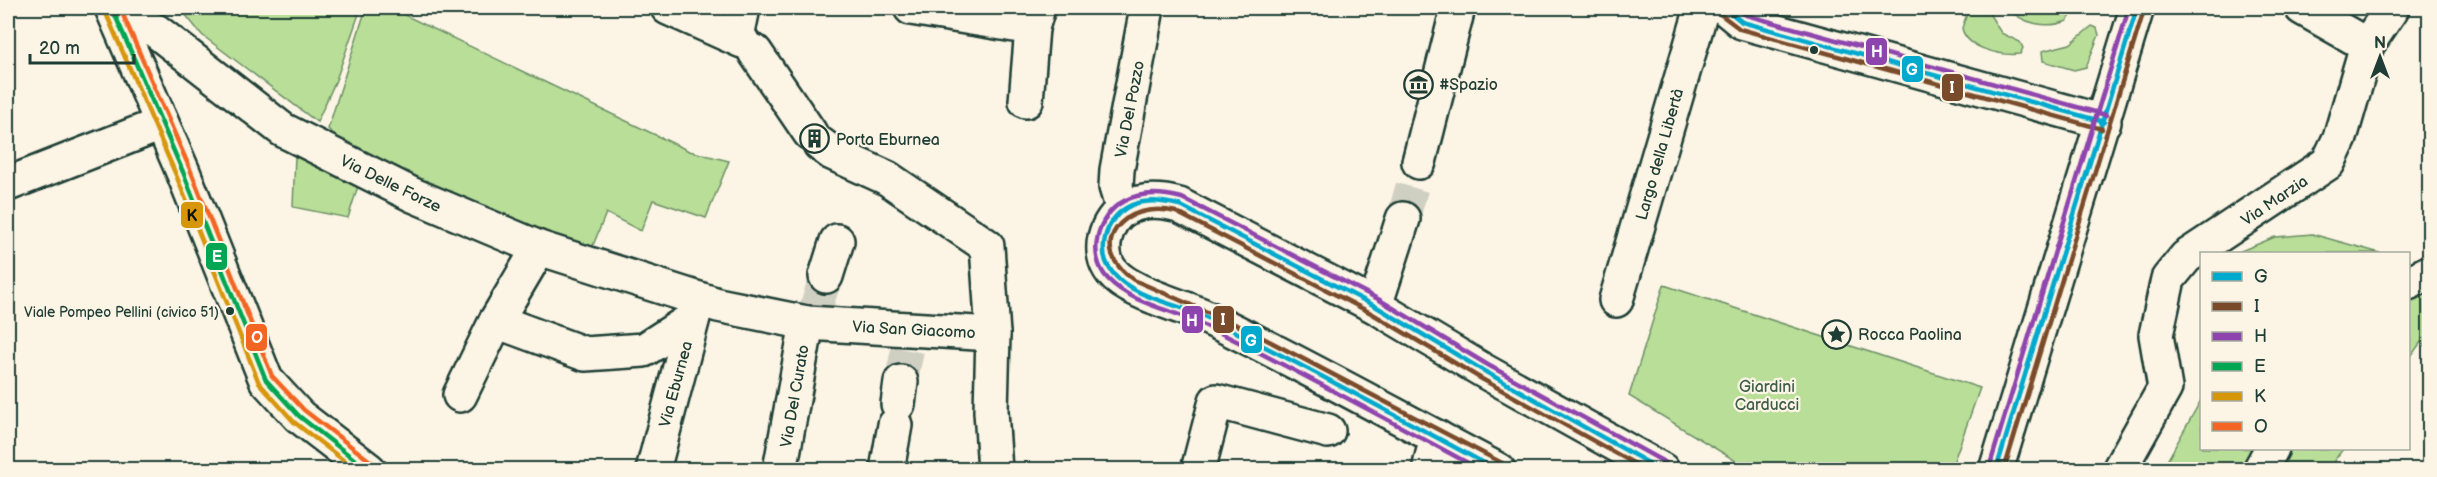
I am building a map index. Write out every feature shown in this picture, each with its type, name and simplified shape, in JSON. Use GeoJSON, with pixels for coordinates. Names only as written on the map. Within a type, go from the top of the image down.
{"type":"FeatureCollection","features":[{"type":"Feature","properties":{"kind":"street"},"geometry":{"type":"LineString","coordinates":[[668,8],[744,34]]}},
{"type":"Feature","properties":{"kind":"street"},"geometry":{"type":"LineString","coordinates":[[911,8],[1035,18],[1026,101]]}},
{"type":"Feature","properties":{"kind":"street","name":"Via Del Pozzo"},"geometry":{"type":"LineString","coordinates":[[1123,210],[1116,187],[1118,170],[1147,8]]}},
{"type":"Feature","properties":{"kind":"street"},"geometry":{"type":"LineString","coordinates":[[1419,162],[1458,8]]}},
{"type":"Feature","properties":{"kind":"street","name":"Largo della Libertà"},"geometry":{"type":"LineString","coordinates":[[1616,300],[1702,8]]}},
{"type":"Feature","properties":{"kind":"street"},"geometry":{"type":"LineString","coordinates":[[1725,8],[1742,22],[2104,122]]}},
{"type":"Feature","properties":{"kind":"street"},"geometry":{"type":"LineString","coordinates":[[1996,470],[2137,8]]}},
{"type":"Feature","properties":{"kind":"street"},"geometry":{"type":"LineString","coordinates":[[2302,8],[2367,45]]}},
{"type":"Feature","properties":{"kind":"street","name":"Via Marzia"},"geometry":{"type":"LineString","coordinates":[[2119,470],[2165,388],[2156,335],[2168,279],[2186,257],[2328,163],[2340,138],[2367,45],[2392,8]]}},
{"type":"Feature","properties":{"kind":"street"},"geometry":{"type":"LineString","coordinates":[[113,9],[266,380],[299,416],[369,470]]}},
{"type":"Feature","properties":{"kind":"street","name":"Via Delle Forze"},"geometry":{"type":"LineString","coordinates":[[113,9],[156,31],[283,130],[413,195],[539,248],[695,309]]}},
{"type":"Feature","properties":{"kind":"street","name":"Via San Giacomo"},"geometry":{"type":"LineString","coordinates":[[695,309],[811,320],[910,335],[993,334],[987,246],[888,178],[832,153],[815,139],[744,34]]}},
{"type":"Feature","properties":{"kind":"street"},"geometry":{"type":"LineString","coordinates":[[8,184],[161,124]]}},
{"type":"Feature","properties":{"kind":"street"},"geometry":{"type":"LineString","coordinates":[[1498,470],[1204,316],[1129,284],[1112,272],[1103,250],[1104,236],[1123,210],[1150,201],[1179,204],[1375,306],[1484,372],[1662,470]]}},
{"type":"Feature","properties":{"kind":"street"},"geometry":{"type":"LineString","coordinates":[[1375,306],[1403,219]]}},
{"type":"Feature","properties":{"kind":"street"},"geometry":{"type":"LineString","coordinates":[[826,276],[837,241]]}},
{"type":"Feature","properties":{"kind":"street"},"geometry":{"type":"LineString","coordinates":[[459,395],[496,321],[539,248]]}},
{"type":"Feature","properties":{"kind":"street"},"geometry":{"type":"LineString","coordinates":[[2410,282],[2430,272]]}},
{"type":"Feature","properties":{"kind":"street"},"geometry":{"type":"LineString","coordinates":[[496,321],[585,354],[645,350],[695,309]]}},
{"type":"Feature","properties":{"kind":"street","name":"Via Eburnea"},"geometry":{"type":"LineString","coordinates":[[653,470],[695,309]]}},
{"type":"Feature","properties":{"kind":"street","name":"Via Del Curato"},"geometry":{"type":"LineString","coordinates":[[780,470],[811,320]]}},
{"type":"Feature","properties":{"kind":"street"},"geometry":{"type":"LineString","coordinates":[[993,334],[991,411],[994,470]]}},
{"type":"Feature","properties":{"kind":"street"},"geometry":{"type":"LineString","coordinates":[[1198,470],[1216,401],[1328,430]]}},
{"type":"Feature","properties":{"kind":"street"},"geometry":{"type":"LineString","coordinates":[[887,470],[898,404]]}},
{"type":"Feature","properties":{"kind":"street"},"geometry":{"type":"LineString","coordinates":[[1430,470],[1437,437]]}},
{"type":"Feature","properties":{"kind":"green space"},"geometry":{"type":"Polygon","coordinates":[[[180,8],[361,8],[336,80],[317,122],[202,35],[180,8]]]}},
{"type":"Feature","properties":{"kind":"green space"},"geometry":{"type":"Polygon","coordinates":[[[366,8],[390,8],[689,151],[729,161],[706,218],[653,200],[641,231],[606,213],[590,253],[410,183],[343,144],[328,129],[366,8]]]}},
{"type":"Feature","properties":{"kind":"green space"},"geometry":{"type":"Polygon","coordinates":[[[1969,8],[1986,8],[2001,33],[2020,42],[2023,48],[2020,54],[2004,54],[1986,50],[1970,41],[1962,28],[1969,8]]]}},
{"type":"Feature","properties":{"kind":"green space"},"geometry":{"type":"Polygon","coordinates":[[[2008,8],[2077,8],[2067,21],[2043,25],[2020,18],[2008,8]]]}},
{"type":"Feature","properties":{"kind":"green space"},"geometry":{"type":"Polygon","coordinates":[[[2092,26],[2097,28],[2099,35],[2086,67],[2074,70],[2043,61],[2042,51],[2070,44],[2092,26]]]}},
{"type":"Feature","properties":{"kind":"green space"},"geometry":{"type":"Polygon","coordinates":[[[295,155],[305,155],[360,180],[348,218],[293,207],[295,155]]]}},
{"type":"Feature","properties":{"kind":"green space"},"geometry":{"type":"Polygon","coordinates":[[[2312,234],[2376,252],[2238,252],[2275,237],[2312,234]]]}},
{"type":"Feature","properties":{"kind":"green space"},"geometry":{"type":"Polygon","coordinates":[[[2410,262],[2430,268],[2429,351],[2421,342],[2410,358],[2410,262]]]}},
{"type":"Feature","properties":{"kind":"green space","name":"Giardini Carducci"},"geometry":{"type":"Polygon","coordinates":[[[1664,285],[1980,388],[1951,469],[1749,469],[1629,396],[1664,285]]]}},
{"type":"Feature","properties":{"kind":"green space"},"geometry":{"type":"Polygon","coordinates":[[[2200,402],[2200,450],[2342,450],[2328,469],[2162,470],[2200,402]]]}},
{"type":"Feature","properties":{"kind":"tunnel"},"geometry":{"type":"LineString","coordinates":[[1403,219],[1419,162]]}},
{"type":"Feature","properties":{"kind":"tunnel"},"geometry":{"type":"LineString","coordinates":[[814,314],[826,276]]}},
{"type":"Feature","properties":{"kind":"tunnel"},"geometry":{"type":"LineString","coordinates":[[901,382],[909,343]]}},
{"type":"Feature","properties":{"kind":"transit line","name":"E"},"geometry":{"type":"LineString","coordinates":[[112,8],[183,172],[266,380],[299,416],[368,470]]}},
{"type":"Feature","properties":{"kind":"transit line","name":"O"},"geometry":{"type":"LineString","coordinates":[[120,8],[190,169],[272,376],[304,410],[374,464]]}},
{"type":"Feature","properties":{"kind":"transit line","name":"G"},"geometry":{"type":"LineString","coordinates":[[1725,8],[1742,22],[2104,122]]}},
{"type":"Feature","properties":{"kind":"transit line","name":"H"},"geometry":{"type":"LineString","coordinates":[[1736,8],[1746,15],[2106,115]]}},
{"type":"Feature","properties":{"kind":"transit line","name":"H"},"geometry":{"type":"LineString","coordinates":[[1989,468],[2129,8]]}},
{"type":"Feature","properties":{"kind":"transit line","name":"G"},"geometry":{"type":"LineString","coordinates":[[1996,470],[2137,8]]}},
{"type":"Feature","properties":{"kind":"transit line","name":"I"},"geometry":{"type":"LineString","coordinates":[[2004,470],[2144,10]]}},
{"type":"Feature","properties":{"kind":"transit line","name":"K"},"geometry":{"type":"LineString","coordinates":[[105,11],[176,175],[259,383],[294,422],[356,470]]}},
{"type":"Feature","properties":{"kind":"transit line","name":"I"},"geometry":{"type":"LineString","coordinates":[[1720,14],[1740,29],[2102,129]]}},
{"type":"Feature","properties":{"kind":"transit line","name":"H"},"geometry":{"type":"LineString","coordinates":[[1481,470],[1241,343],[1194,320],[1142,301],[1118,288],[1101,270],[1097,259],[1098,237],[1107,216],[1124,201],[1145,194],[1182,198],[1378,299],[1488,365],[1666,463]]}},
{"type":"Feature","properties":{"kind":"transit line","name":"G"},"geometry":{"type":"LineString","coordinates":[[1497,470],[1210,319],[1132,289],[1112,272],[1104,255],[1105,237],[1113,221],[1126,208],[1139,203],[1159,202],[1179,205],[1375,306],[1484,371],[1661,470]]}},
{"type":"Feature","properties":{"kind":"transit line","name":"I"},"geometry":{"type":"LineString","coordinates":[[1502,463],[1246,329],[1134,280],[1119,267],[1112,254],[1111,241],[1116,229],[1126,219],[1140,212],[1157,210],[1176,212],[1371,313],[1480,378],[1646,470]]}},
{"type":"Feature","properties":{"kind":"place","name":"#Spazio"},"geometry":{"type":"Point","coordinates":[1418,84]}},
{"type":"Feature","properties":{"kind":"place","name":"Porta Eburnea"},"geometry":{"type":"Point","coordinates":[815,139]}},
{"type":"Feature","properties":{"kind":"place","name":"Viale Pompeo Pellini (civico 51)"},"geometry":{"type":"Point","coordinates":[230,311]}},
{"type":"Feature","properties":{"kind":"place","name":"Rocca Paolina"},"geometry":{"type":"Point","coordinates":[1837,334]}}]}
